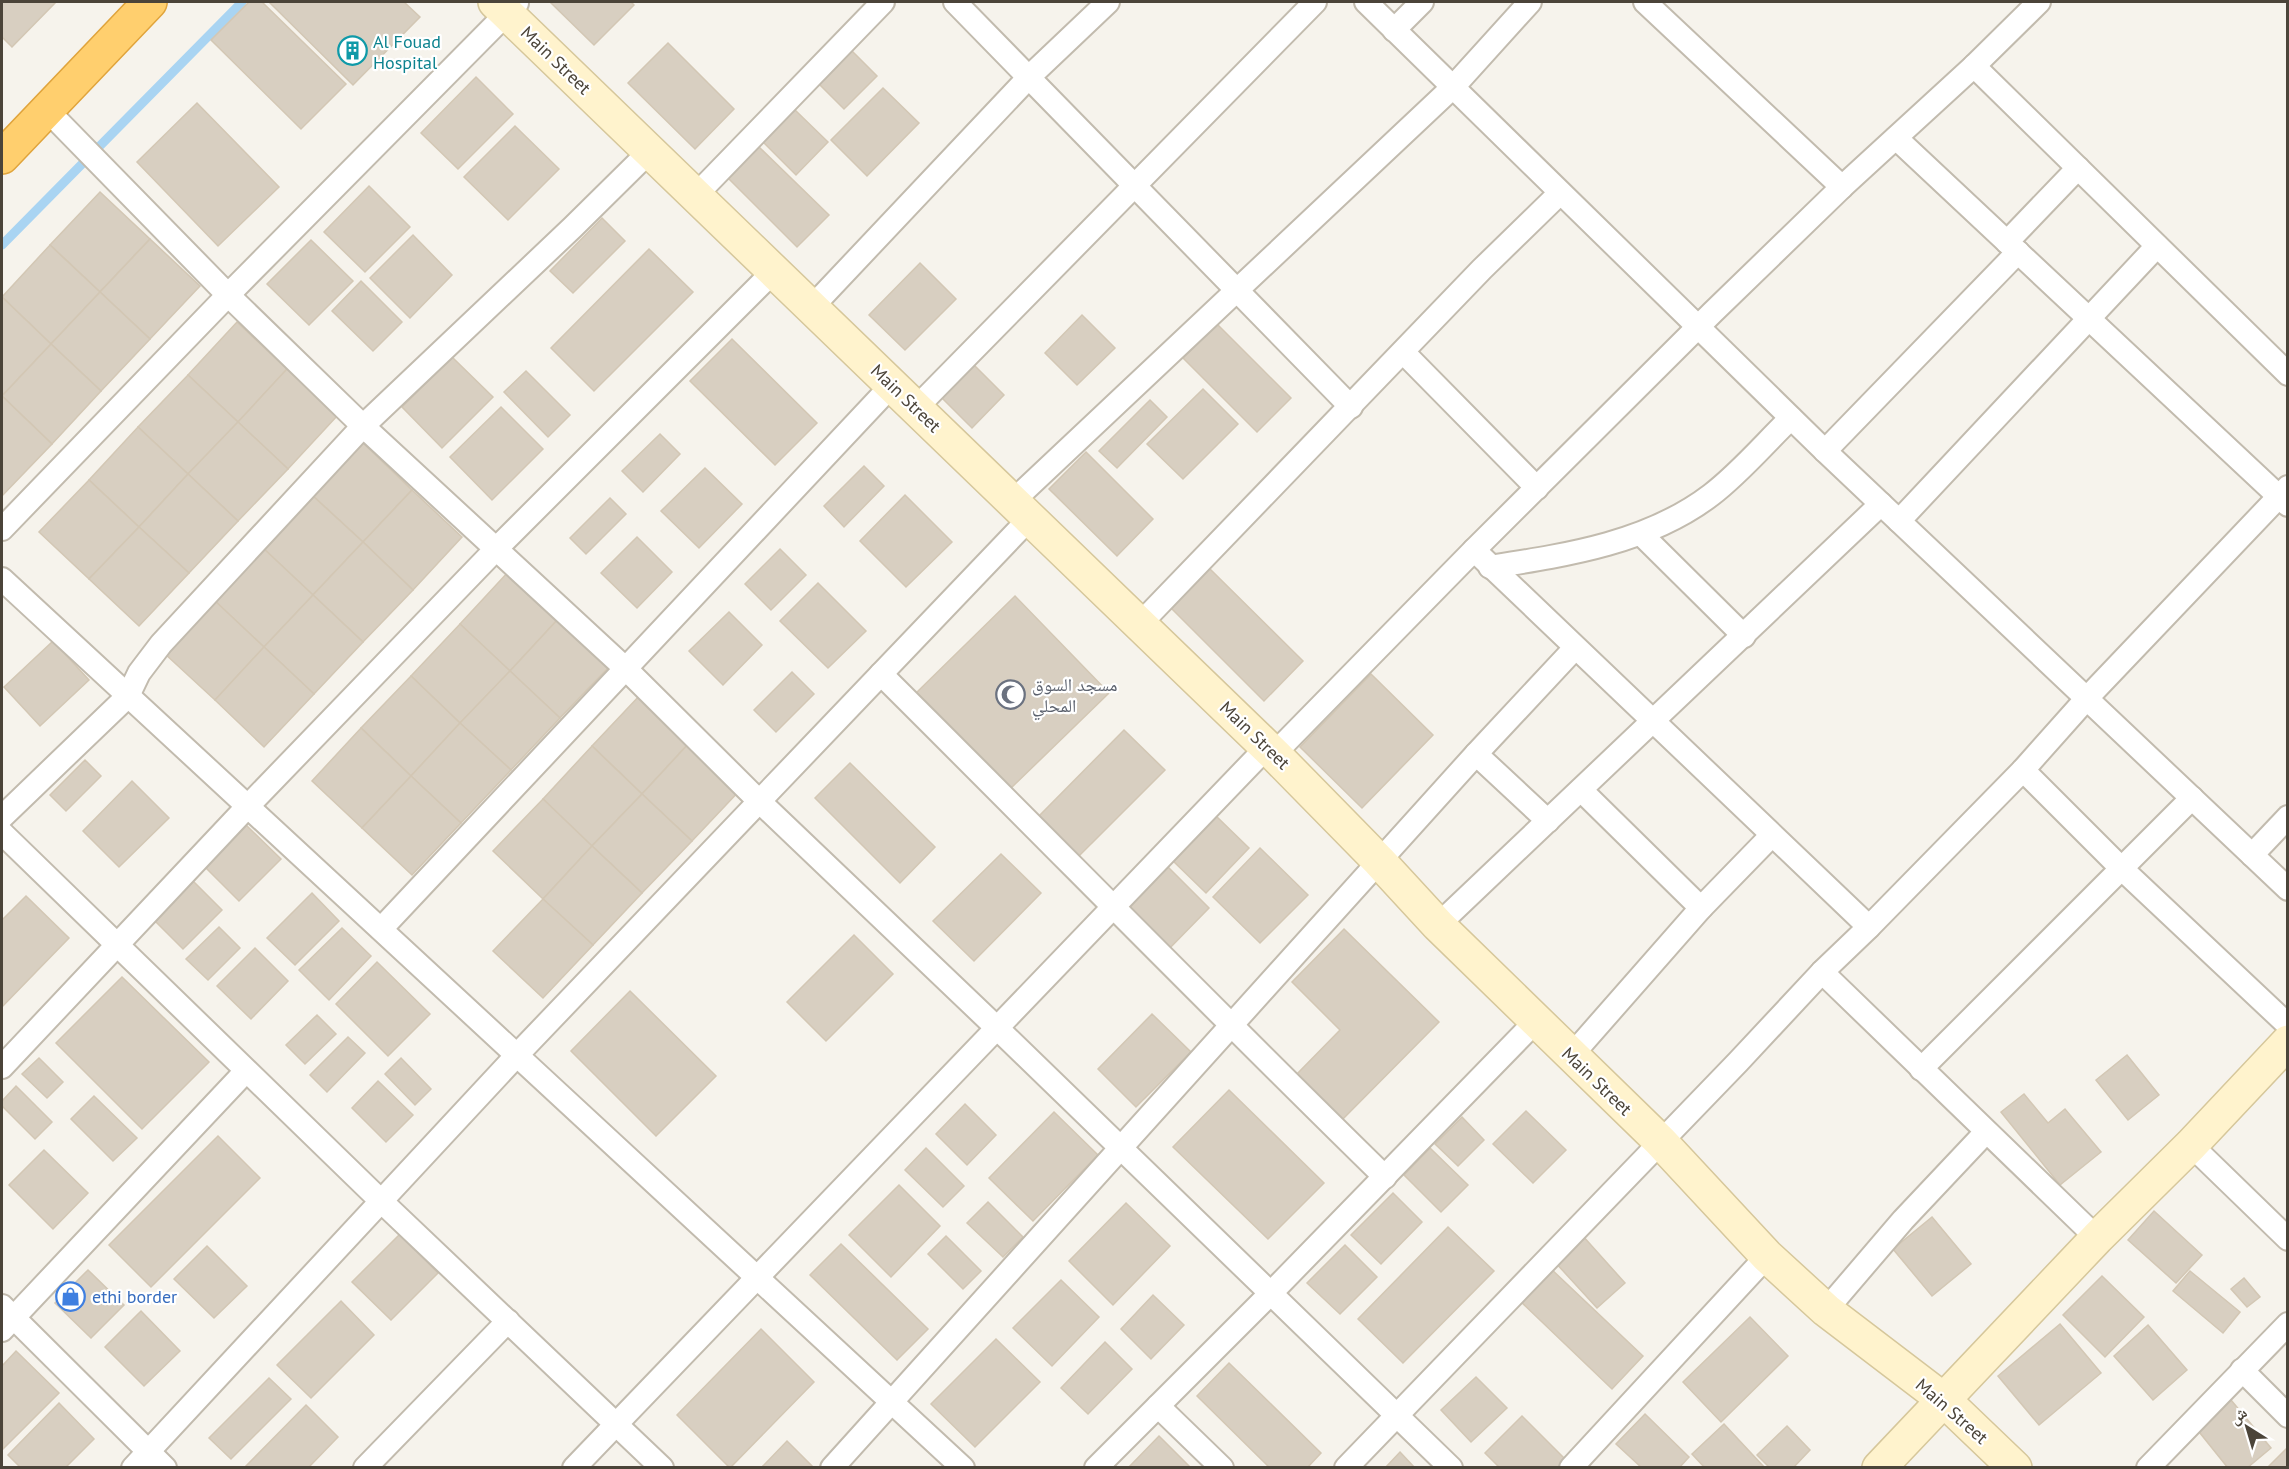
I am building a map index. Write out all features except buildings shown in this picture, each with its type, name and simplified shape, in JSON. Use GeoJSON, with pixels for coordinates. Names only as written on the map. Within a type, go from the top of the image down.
{"type":"FeatureCollection","features":[{"type":"Feature","properties":{"kind":"highway"},"geometry":{"type":"LineString","coordinates":[[6,142],[47,110],[150,2]]}},
{"type":"Feature","properties":{"kind":"street"},"geometry":{"type":"LineString","coordinates":[[696,195],[883,2]]}},
{"type":"Feature","properties":{"kind":"street"},"geometry":{"type":"LineString","coordinates":[[955,2],[1351,406]]}},
{"type":"Feature","properties":{"kind":"street"},"geometry":{"type":"LineString","coordinates":[[812,307],[1029,77],[1108,2]]}},
{"type":"Feature","properties":{"kind":"street"},"geometry":{"type":"LineString","coordinates":[[916,408],[1315,2]]}},
{"type":"Feature","properties":{"kind":"street"},"geometry":{"type":"LineString","coordinates":[[1366,2],[1825,452],[2088,697],[2288,889]]}},
{"type":"Feature","properties":{"kind":"street"},"geometry":{"type":"LineString","coordinates":[[1394,30],[1422,2]]}},
{"type":"Feature","properties":{"kind":"street"},"geometry":{"type":"LineString","coordinates":[[140,1460],[517,1055],[881,674],[1022,509],[1237,290],[1454,86],[1530,2]]}},
{"type":"Feature","properties":{"kind":"street"},"geometry":{"type":"LineString","coordinates":[[1645,2],[1842,187]]}},
{"type":"Feature","properties":{"kind":"street"},"geometry":{"type":"LineString","coordinates":[[574,1467],[1114,906],[1697,328],[1842,187],[1974,66],[2039,2]]}},
{"type":"Feature","properties":{"kind":"street"},"geometry":{"type":"LineString","coordinates":[[2,529],[507,5]]}},
{"type":"Feature","properties":{"kind":"street","name":"Main Street"},"geometry":{"type":"LineString","coordinates":[[507,5],[650,151],[1271,750],[1379,861],[1438,926],[1660,1141],[1767,1256],[1826,1310],[1944,1400],[2015,1467]]}},
{"type":"Feature","properties":{"kind":"street"},"geometry":{"type":"LineString","coordinates":[[1974,66],[2288,374]]}},
{"type":"Feature","properties":{"kind":"street"},"geometry":{"type":"LineString","coordinates":[[47,110],[228,296],[363,426],[625,668],[759,801],[1451,1467]]}},
{"type":"Feature","properties":{"kind":"street"},"geometry":{"type":"LineString","coordinates":[[1346,1467],[1822,972],[2023,770],[2088,697],[2285,496],[2090,319],[1896,138]]}},
{"type":"Feature","properties":{"kind":"street"},"geometry":{"type":"LineString","coordinates":[[2,817],[128,696],[139,673],[161,644],[363,426],[650,151]]}},
{"type":"Feature","properties":{"kind":"street"},"geometry":{"type":"LineString","coordinates":[[1825,452],[2012,247],[2078,168]]}},
{"type":"Feature","properties":{"kind":"street"},"geometry":{"type":"LineString","coordinates":[[1140,624],[1482,269],[1560,193]]}},
{"type":"Feature","properties":{"kind":"street"},"geometry":{"type":"LineString","coordinates":[[1899,521],[2157,246]]}},
{"type":"Feature","properties":{"kind":"street"},"geometry":{"type":"LineString","coordinates":[[2,1067],[247,807],[497,548],[774,271]]}},
{"type":"Feature","properties":{"kind":"street"},"geometry":{"type":"LineString","coordinates":[[1403,352],[1537,488]]}},
{"type":"Feature","properties":{"kind":"street"},"geometry":{"type":"LineString","coordinates":[[381,930],[892,385]]}},
{"type":"Feature","properties":{"kind":"street"},"geometry":{"type":"LineString","coordinates":[[1490,567],[1579,552],[1641,534],[1676,518],[1712,495],[1791,418]]}},
{"type":"Feature","properties":{"kind":"street"},"geometry":{"type":"LineString","coordinates":[[1438,926],[1881,504]]}},
{"type":"Feature","properties":{"kind":"street"},"geometry":{"type":"LineString","coordinates":[[1641,534],[1744,636]]}},
{"type":"Feature","properties":{"kind":"street"},"geometry":{"type":"LineString","coordinates":[[1473,550],[1869,927]]}},
{"type":"Feature","properties":{"kind":"street"},"geometry":{"type":"LineString","coordinates":[[2,579],[963,1467]]}},
{"type":"Feature","properties":{"kind":"street"},"geometry":{"type":"LineString","coordinates":[[832,1467],[1476,754],[1575,648]]}},
{"type":"Feature","properties":{"kind":"street"},"geometry":{"type":"LineString","coordinates":[[881,674],[1114,906],[1230,1026],[1385,1177]]}},
{"type":"Feature","properties":{"kind":"street"},"geometry":{"type":"LineString","coordinates":[[1476,754],[1548,821]]}},
{"type":"Feature","properties":{"kind":"street"},"geometry":{"type":"LineString","coordinates":[[2023,770],[2121,868],[2288,1025]]}},
{"type":"Feature","properties":{"kind":"street"},"geometry":{"type":"LineString","coordinates":[[1581,790],[1701,908]]}},
{"type":"Feature","properties":{"kind":"street"},"geometry":{"type":"LineString","coordinates":[[1921,1069],[2192,798]]}},
{"type":"Feature","properties":{"kind":"street"},"geometry":{"type":"LineString","coordinates":[[2252,855],[2288,817]]}},
{"type":"Feature","properties":{"kind":"street"},"geometry":{"type":"LineString","coordinates":[[2,833],[381,1201],[662,1467]]}},
{"type":"Feature","properties":{"kind":"street"},"geometry":{"type":"LineString","coordinates":[[1571,1056],[1701,908],[1772,836]]}},
{"type":"Feature","properties":{"kind":"street"},"geometry":{"type":"LineString","coordinates":[[1822,972],[2097,1238]]}},
{"type":"Feature","properties":{"kind":"street"},"geometry":{"type":"LineString","coordinates":[[1096,1467],[1270,1294],[1536,1021]]}},
{"type":"Feature","properties":{"kind":"street"},"geometry":{"type":"LineString","coordinates":[[1879,1467],[2288,1042]]}},
{"type":"Feature","properties":{"kind":"street"},"geometry":{"type":"LineString","coordinates":[[165,1467],[140,1460],[6,1318],[246,1071]]}},
{"type":"Feature","properties":{"kind":"street"},"geometry":{"type":"LineString","coordinates":[[1826,1310],[1903,1220],[1986,1132]]}},
{"type":"Feature","properties":{"kind":"street"},"geometry":{"type":"LineString","coordinates":[[2191,1145],[2288,1239]]}},
{"type":"Feature","properties":{"kind":"street"},"geometry":{"type":"LineString","coordinates":[[1571,1467],[1767,1256]]}},
{"type":"Feature","properties":{"kind":"street"},"geometry":{"type":"LineString","coordinates":[[365,1467],[508,1321]]}},
{"type":"Feature","properties":{"kind":"street"},"geometry":{"type":"LineString","coordinates":[[2148,1467],[2288,1324]]}},
{"type":"Feature","properties":{"kind":"street"},"geometry":{"type":"LineString","coordinates":[[2242,1371],[2288,1416]]}},
{"type":"Feature","properties":{"kind":"street"},"geometry":{"type":"LineString","coordinates":[[1158,1406],[1222,1467]]}},
{"type":"Feature","properties":{"kind":"waterway"},"geometry":{"type":"LineString","coordinates":[[2,245],[242,2]]}},
{"type":"Feature","properties":{"kind":"place","name":"Al Fouad Hospital"},"geometry":{"type":"Point","coordinates":[352,51]}},
{"type":"Feature","properties":{"kind":"place","name":"مسجد السوق المحلي"},"geometry":{"type":"Point","coordinates":[1011,694]}},
{"type":"Feature","properties":{"kind":"place","name":"ethi border"},"geometry":{"type":"Point","coordinates":[71,1296]}}]}
